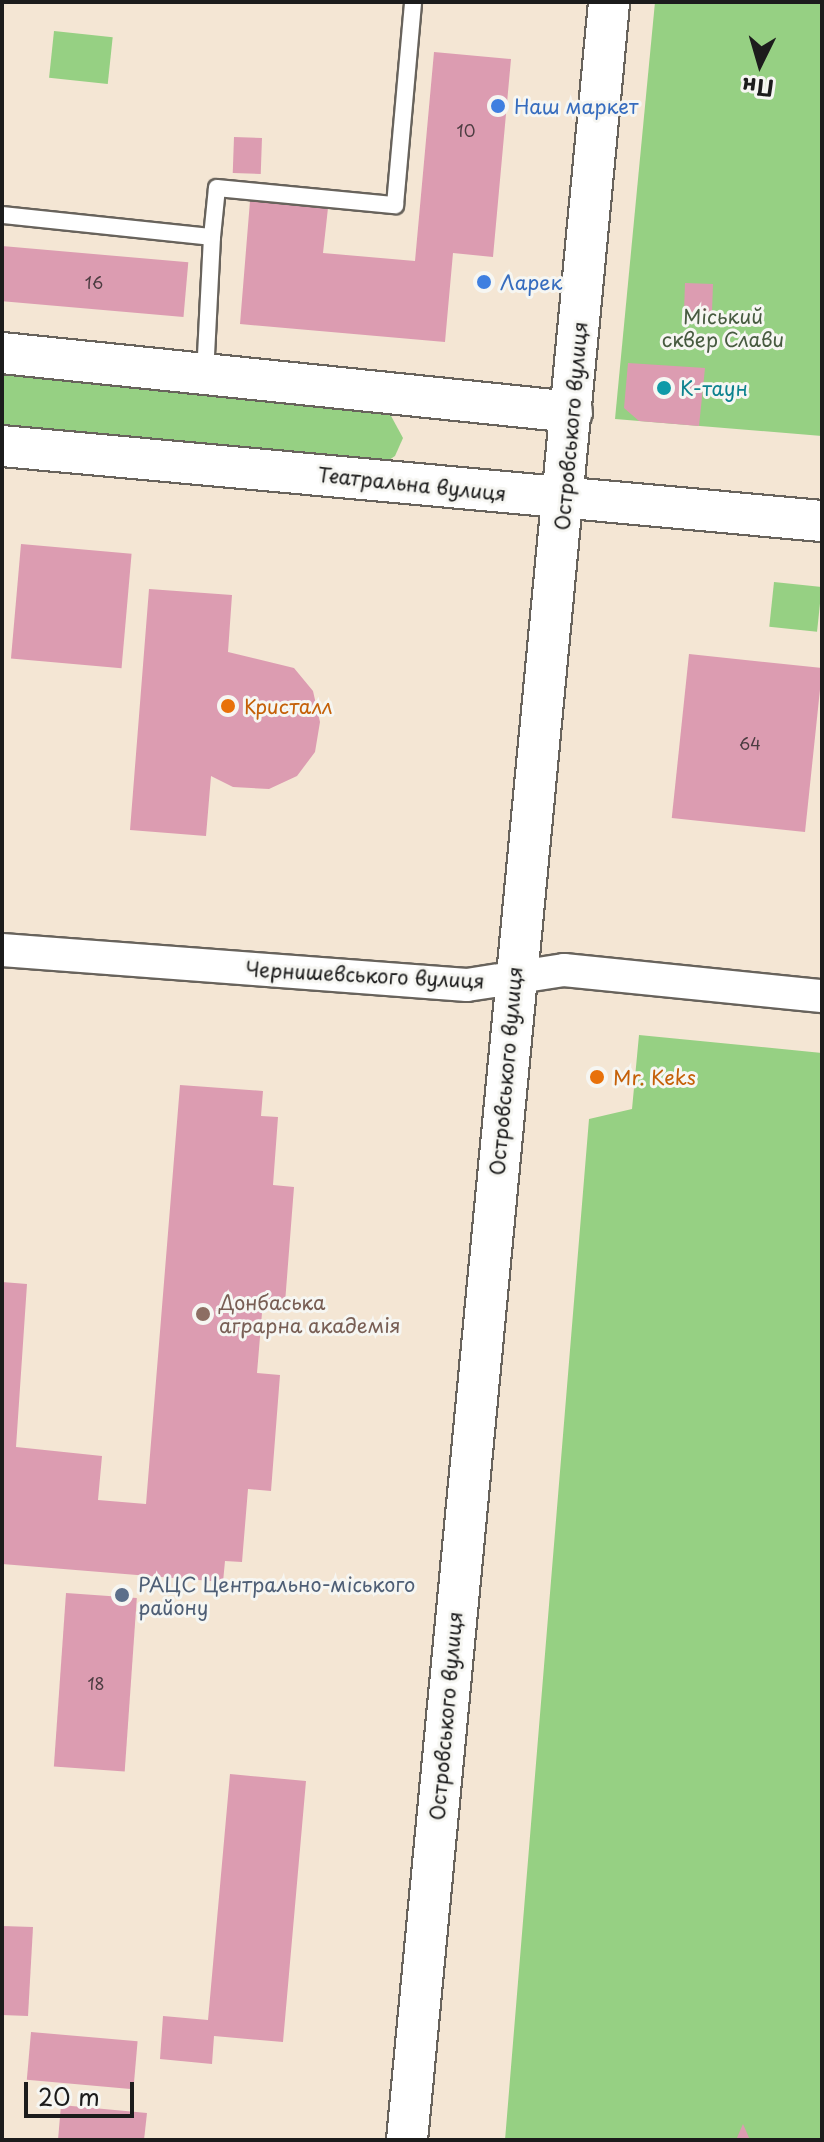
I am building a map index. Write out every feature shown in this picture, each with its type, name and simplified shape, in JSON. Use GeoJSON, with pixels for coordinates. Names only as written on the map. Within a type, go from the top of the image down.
{"type":"FeatureCollection","features":[{"type":"Feature","properties":{"kind":"street","name":"Островського вулиця"},"geometry":{"type":"LineString","coordinates":[[407,2140],[513,981],[564,500],[609,2]]}},
{"type":"Feature","properties":{"kind":"street"},"geometry":{"type":"LineString","coordinates":[[2,353],[572,412]]}},
{"type":"Feature","properties":{"kind":"street","name":"Театральна вулиця"},"geometry":{"type":"LineString","coordinates":[[2,446],[564,500],[822,521]]}},
{"type":"Feature","properties":{"kind":"street","name":"Чернишевського вулиця"},"geometry":{"type":"LineString","coordinates":[[2,950],[467,985],[513,981],[564,970],[822,996]]}},
{"type":"Feature","properties":{"kind":"lane"},"geometry":{"type":"LineString","coordinates":[[205,375],[217,188],[395,205],[413,2]]}},
{"type":"Feature","properties":{"kind":"lane"},"geometry":{"type":"LineString","coordinates":[[2,215],[212,237]]}},
{"type":"Feature","properties":{"kind":"green space","name":"Міський сквер Слави"},"geometry":{"type":"Polygon","coordinates":[[[655,2],[822,2],[822,436],[615,419],[655,2]]]}},
{"type":"Feature","properties":{"kind":"green space"},"geometry":{"type":"Polygon","coordinates":[[[54,31],[113,37],[108,84],[49,78],[54,31]]]}},
{"type":"Feature","properties":{"kind":"green space"},"geometry":{"type":"Polygon","coordinates":[[[2,365],[384,403],[403,438],[395,456],[377,468],[2,434],[2,365]]]}},
{"type":"Feature","properties":{"kind":"green space"},"geometry":{"type":"Polygon","coordinates":[[[774,582],[822,587],[817,632],[769,627],[774,582]]]}},
{"type":"Feature","properties":{"kind":"green space"},"geometry":{"type":"Polygon","coordinates":[[[639,1035],[822,1053],[822,2140],[505,2140],[589,1119],[632,1109],[639,1035]]]}},
{"type":"Feature","properties":{"kind":"building"},"geometry":{"type":"Polygon","coordinates":[[[434,52],[511,59],[493,257],[453,253],[445,342],[240,324],[250,201],[328,208],[323,253],[415,261],[434,52]]]}},
{"type":"Feature","properties":{"kind":"building"},"geometry":{"type":"Polygon","coordinates":[[[234,137],[262,138],[261,174],[233,173],[234,137]]]}},
{"type":"Feature","properties":{"kind":"building"},"geometry":{"type":"Polygon","coordinates":[[[2,246],[188,262],[183,317],[2,301],[2,246]]]}},
{"type":"Feature","properties":{"kind":"building"},"geometry":{"type":"Polygon","coordinates":[[[685,283],[713,284],[712,321],[684,320],[685,283]]]}},
{"type":"Feature","properties":{"kind":"building","name":"K-таун"},"geometry":{"type":"Polygon","coordinates":[[[628,363],[705,368],[699,426],[639,421],[624,408],[628,363]]]}},
{"type":"Feature","properties":{"kind":"building"},"geometry":{"type":"Polygon","coordinates":[[[21,544],[132,554],[122,668],[11,659],[21,544]]]}},
{"type":"Feature","properties":{"kind":"building","name":"Кристалл"},"geometry":{"type":"Polygon","coordinates":[[[149,589],[232,595],[228,652],[294,668],[313,691],[320,722],[315,752],[297,776],[269,789],[233,787],[211,776],[206,836],[130,830],[149,589]]]}},
{"type":"Feature","properties":{"kind":"building"},"geometry":{"type":"Polygon","coordinates":[[[689,654],[822,668],[805,832],[672,818],[689,654]]]}},
{"type":"Feature","properties":{"kind":"building"},"geometry":{"type":"Polygon","coordinates":[[[180,1085],[263,1091],[261,1116],[278,1117],[273,1185],[294,1187],[285,1303],[263,1301],[257,1373],[280,1375],[271,1491],[248,1489],[242,1562],[225,1561],[223,1582],[2,1564],[2,1282],[27,1284],[16,1447],[102,1456],[98,1500],[146,1504],[180,1085]]]}},
{"type":"Feature","properties":{"kind":"building"},"geometry":{"type":"Polygon","coordinates":[[[66,1593],[137,1598],[125,1772],[54,1767],[66,1593]]]}},
{"type":"Feature","properties":{"kind":"building"},"geometry":{"type":"Polygon","coordinates":[[[230,1774],[306,1781],[283,2042],[214,2036],[212,2064],[160,2059],[163,2016],[208,2020],[230,1774]]]}},
{"type":"Feature","properties":{"kind":"building"},"geometry":{"type":"Polygon","coordinates":[[[2,1926],[33,1927],[28,2016],[2,2015],[2,1926]]]}},
{"type":"Feature","properties":{"kind":"building"},"geometry":{"type":"Polygon","coordinates":[[[31,2032],[138,2041],[133,2089],[27,2080],[31,2032]]]}},
{"type":"Feature","properties":{"kind":"building"},"geometry":{"type":"Polygon","coordinates":[[[61,2105],[147,2113],[144,2140],[58,2140],[61,2105]]]}},
{"type":"Feature","properties":{"kind":"building"},"geometry":{"type":"Polygon","coordinates":[[[743,2124],[750,2140],[736,2140],[743,2124]]]}},
{"type":"Feature","properties":{"kind":"place","name":"Наш маркет"},"geometry":{"type":"Point","coordinates":[498,106]}},
{"type":"Feature","properties":{"kind":"place","name":"Ларек"},"geometry":{"type":"Point","coordinates":[484,282]}},
{"type":"Feature","properties":{"kind":"place","name":"K-таун"},"geometry":{"type":"Point","coordinates":[664,388]}},
{"type":"Feature","properties":{"kind":"place","name":"Кристалл"},"geometry":{"type":"Point","coordinates":[228,706]}},
{"type":"Feature","properties":{"kind":"place","name":"Mr. Keks"},"geometry":{"type":"Point","coordinates":[597,1077]}},
{"type":"Feature","properties":{"kind":"place","name":"Донбаська аграрна академія"},"geometry":{"type":"Point","coordinates":[203,1314]}},
{"type":"Feature","properties":{"kind":"place","name":"РАЦС Центрально-міського району"},"geometry":{"type":"Point","coordinates":[122,1595]}}]}
